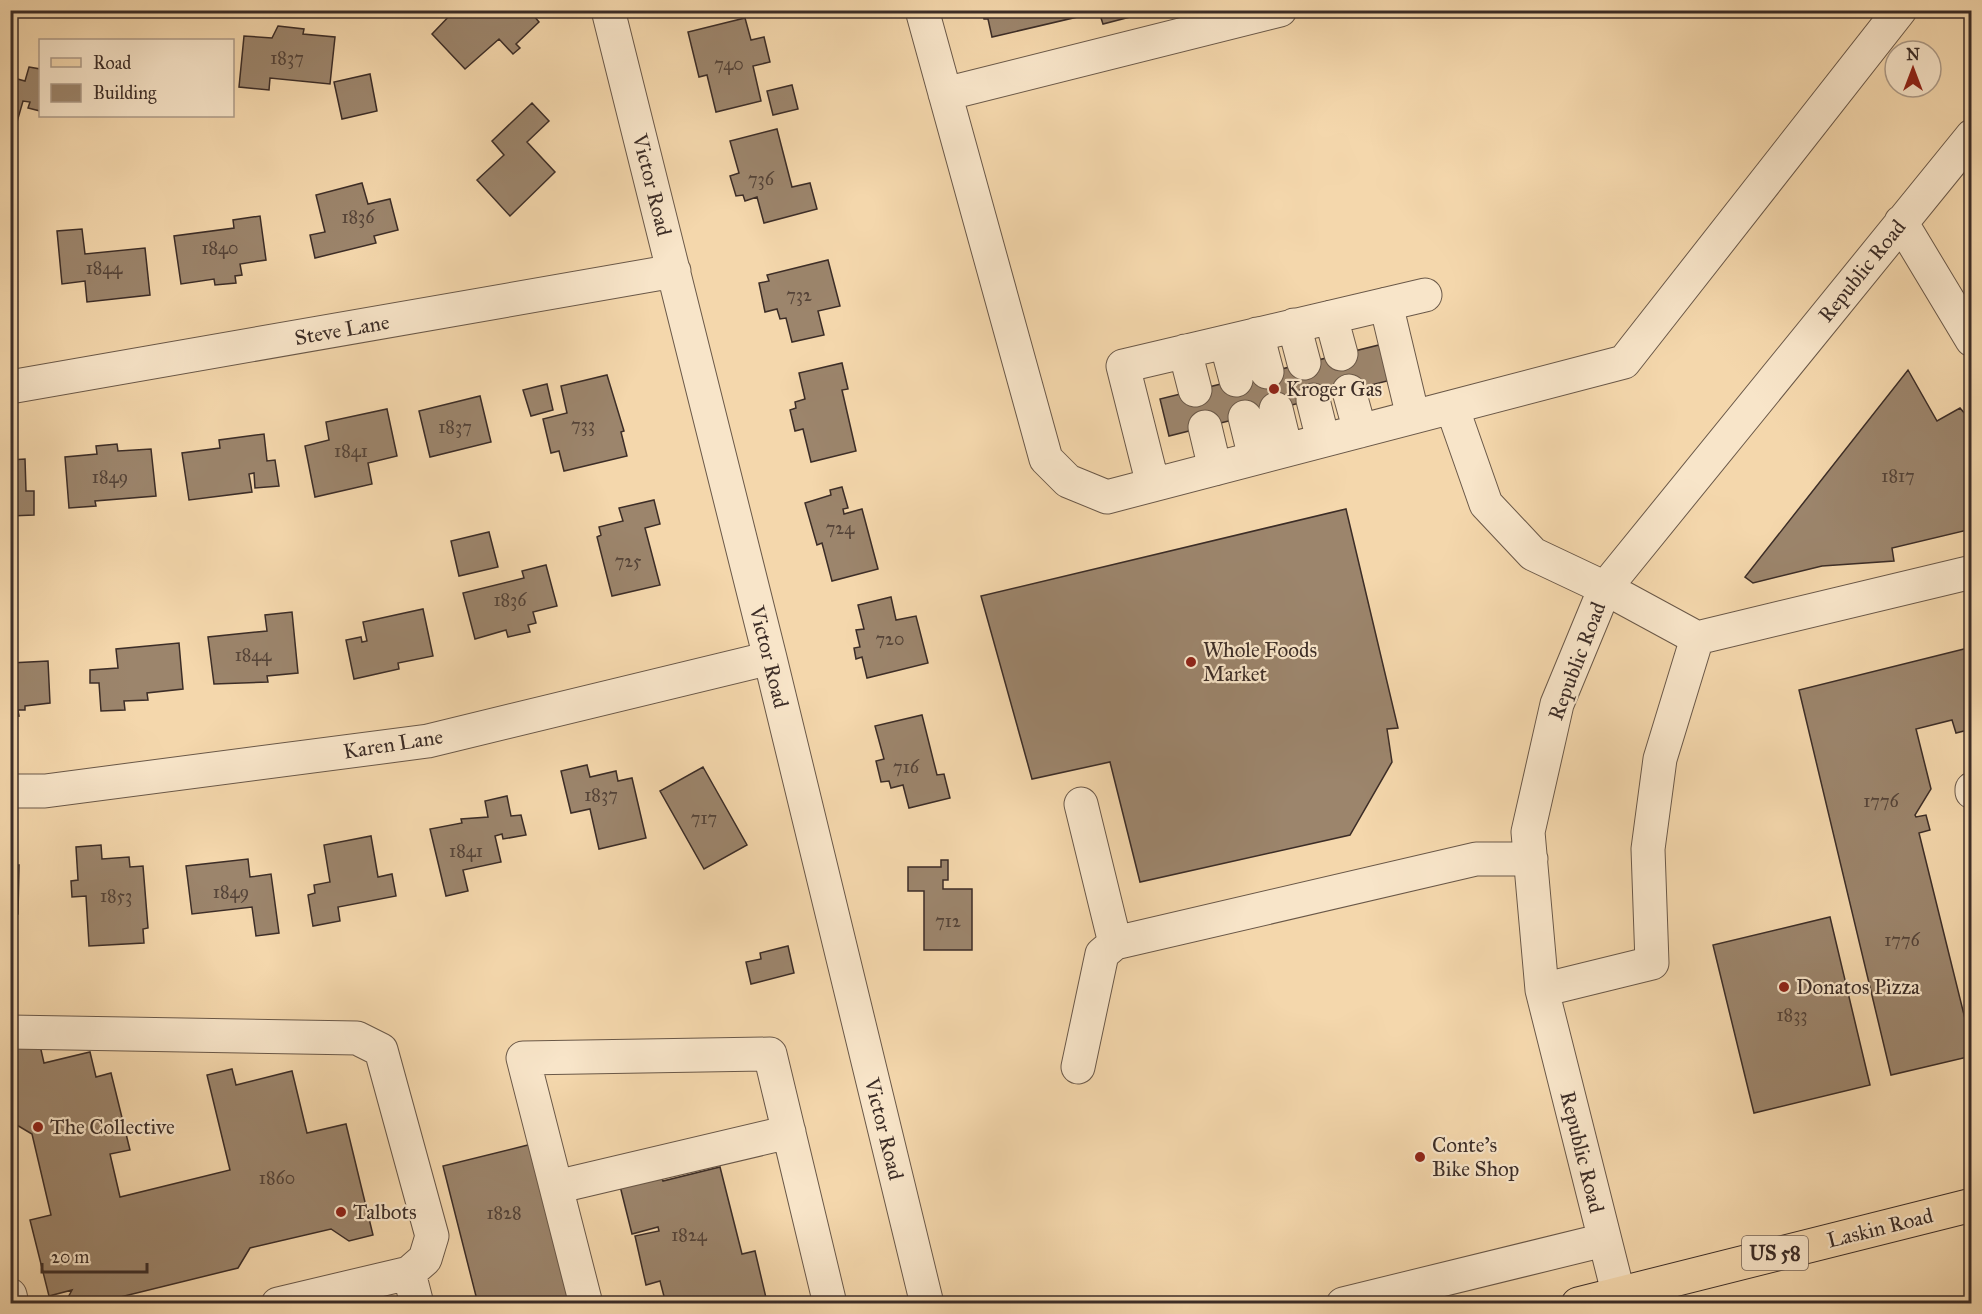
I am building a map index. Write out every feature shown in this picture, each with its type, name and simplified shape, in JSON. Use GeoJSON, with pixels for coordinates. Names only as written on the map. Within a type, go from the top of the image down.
{"type":"FeatureCollection","features":[{"type":"Feature","properties":{"kind":"main road","name":"Laskin Road"},"geometry":{"type":"LineString","coordinates":[[1578,1304],[1620,1298],[1971,1204]]}},
{"type":"Feature","properties":{"kind":"street","name":"Victor Road"},"geometry":{"type":"LineString","coordinates":[[608,10],[770,658],[927,1304]]}},
{"type":"Feature","properties":{"kind":"street"},"geometry":{"type":"LineString","coordinates":[[922,10],[1046,459],[1068,481],[1107,497],[1624,362],[1900,10]]}},
{"type":"Feature","properties":{"kind":"street"},"geometry":{"type":"LineString","coordinates":[[945,94],[1280,10]]}},
{"type":"Feature","properties":{"kind":"street","name":"Republic Road"},"geometry":{"type":"LineString","coordinates":[[1620,1298],[1542,990],[1528,832],[1557,704],[1605,588],[1971,136]]}},
{"type":"Feature","properties":{"kind":"street"},"geometry":{"type":"LineString","coordinates":[[1901,222],[1971,340]]}},
{"type":"Feature","properties":{"kind":"street","name":"Steve Lane"},"geometry":{"type":"LineString","coordinates":[[10,387],[674,271]]}},
{"type":"Feature","properties":{"kind":"street"},"geometry":{"type":"LineString","coordinates":[[1153,485],[1123,366],[1425,295]]}},
{"type":"Feature","properties":{"kind":"street"},"geometry":{"type":"LineString","coordinates":[[1386,304],[1413,417]]}},
{"type":"Feature","properties":{"kind":"street"},"geometry":{"type":"LineString","coordinates":[[1331,317],[1341,354]]}},
{"type":"Feature","properties":{"kind":"street"},"geometry":{"type":"LineString","coordinates":[[1294,325],[1304,363]]}},
{"type":"Feature","properties":{"kind":"street"},"geometry":{"type":"LineString","coordinates":[[1257,334],[1267,372]]}},
{"type":"Feature","properties":{"kind":"street"},"geometry":{"type":"LineString","coordinates":[[1226,342],[1236,380]]}},
{"type":"Feature","properties":{"kind":"street"},"geometry":{"type":"LineString","coordinates":[[1185,351],[1195,390]]}},
{"type":"Feature","properties":{"kind":"street"},"geometry":{"type":"LineString","coordinates":[[1349,391],[1360,431]]}},
{"type":"Feature","properties":{"kind":"street"},"geometry":{"type":"LineString","coordinates":[[1312,400],[1323,440]]}},
{"type":"Feature","properties":{"kind":"street"},"geometry":{"type":"LineString","coordinates":[[1452,407],[1486,504],[1533,554],[1605,588],[1697,638],[1971,572]]}},
{"type":"Feature","properties":{"kind":"street"},"geometry":{"type":"LineString","coordinates":[[1276,409],[1286,450]]}},
{"type":"Feature","properties":{"kind":"street"},"geometry":{"type":"LineString","coordinates":[[1245,417],[1254,458]]}},
{"type":"Feature","properties":{"kind":"street"},"geometry":{"type":"LineString","coordinates":[[1204,427],[1215,468]]}},
{"type":"Feature","properties":{"kind":"street"},"geometry":{"type":"LineString","coordinates":[[1542,990],[1652,963],[1648,849],[1659,759],[1697,638]]}},
{"type":"Feature","properties":{"kind":"street","name":"Karen Lane"},"geometry":{"type":"LineString","coordinates":[[10,791],[45,791],[428,741],[770,658]]}},
{"type":"Feature","properties":{"kind":"street"},"geometry":{"type":"LineString","coordinates":[[1082,804],[1115,943]]}},
{"type":"Feature","properties":{"kind":"street"},"geometry":{"type":"LineString","coordinates":[[1078,1068],[1102,954],[1115,943],[1476,859],[1531,859]]}},
{"type":"Feature","properties":{"kind":"street"},"geometry":{"type":"LineString","coordinates":[[10,1032],[357,1038],[381,1050],[432,1236],[425,1259],[413,1288],[278,1304]]}},
{"type":"Feature","properties":{"kind":"street"},"geometry":{"type":"LineString","coordinates":[[586,1304],[523,1058],[770,1054],[830,1304]]}},
{"type":"Feature","properties":{"kind":"street"},"geometry":{"type":"LineString","coordinates":[[556,1187],[789,1132]]}},
{"type":"Feature","properties":{"kind":"street"},"geometry":{"type":"LineString","coordinates":[[1343,1304],[1604,1240]]}},
{"type":"Feature","properties":{"kind":"street"},"geometry":{"type":"LineString","coordinates":[[10,1295],[12,1304]]}},
{"type":"Feature","properties":{"kind":"building"},"geometry":{"type":"Polygon","coordinates":[[[455,10],[529,10],[539,22],[516,44],[520,48],[513,54],[499,39],[465,69],[432,34],[455,10]]]}},
{"type":"Feature","properties":{"kind":"building"},"geometry":{"type":"Polygon","coordinates":[[[982,10],[1157,10],[1103,24],[1099,12],[992,37],[988,19],[984,19],[982,10]]]}},
{"type":"Feature","properties":{"kind":"building"},"geometry":{"type":"Polygon","coordinates":[[[745,18],[751,40],[764,37],[770,62],[753,66],[761,101],[716,112],[707,75],[699,77],[688,32],[745,18]]]}},
{"type":"Feature","properties":{"kind":"building"},"geometry":{"type":"Polygon","coordinates":[[[278,26],[304,29],[303,34],[335,37],[330,84],[270,78],[269,90],[239,87],[244,36],[272,38],[278,26]]]}},
{"type":"Feature","properties":{"kind":"building"},"geometry":{"type":"Polygon","coordinates":[[[29,67],[39,69],[39,111],[28,108],[30,102],[23,101],[15,129],[10,128],[10,77],[25,81],[29,67]]]}},
{"type":"Feature","properties":{"kind":"building"},"geometry":{"type":"Polygon","coordinates":[[[370,74],[377,111],[342,119],[334,82],[370,74]]]}},
{"type":"Feature","properties":{"kind":"building"},"geometry":{"type":"Polygon","coordinates":[[[792,85],[798,109],[773,115],[767,91],[792,85]]]}},
{"type":"Feature","properties":{"kind":"building"},"geometry":{"type":"Polygon","coordinates":[[[532,103],[549,121],[527,142],[555,172],[510,216],[477,180],[504,155],[492,141],[532,103]]]}},
{"type":"Feature","properties":{"kind":"building"},"geometry":{"type":"Polygon","coordinates":[[[777,129],[792,187],[810,183],[817,209],[764,223],[757,197],[745,201],[743,195],[736,196],[730,176],[739,173],[730,141],[777,129]]]}},
{"type":"Feature","properties":{"kind":"building"},"geometry":{"type":"Polygon","coordinates":[[[362,183],[368,204],[390,199],[398,230],[374,236],[376,243],[315,258],[310,235],[325,232],[316,195],[362,183]]]}},
{"type":"Feature","properties":{"kind":"building"},"geometry":{"type":"Polygon","coordinates":[[[260,216],[266,260],[240,264],[242,275],[235,276],[236,283],[215,285],[214,279],[181,284],[174,236],[234,228],[233,220],[260,216]]]}},
{"type":"Feature","properties":{"kind":"building"},"geometry":{"type":"Polygon","coordinates":[[[82,229],[85,254],[145,248],[150,295],[87,302],[85,281],[62,284],[57,231],[82,229]]]}},
{"type":"Feature","properties":{"kind":"building"},"geometry":{"type":"Polygon","coordinates":[[[828,260],[840,306],[818,311],[824,335],[792,342],[786,318],[780,319],[777,309],[765,312],[759,283],[769,281],[767,275],[828,260]]]}},
{"type":"Feature","properties":{"kind":"building"},"geometry":{"type":"Polygon","coordinates":[[[1387,343],[1395,379],[1169,436],[1160,399],[1387,343]]]}},
{"type":"Feature","properties":{"kind":"building"},"geometry":{"type":"Polygon","coordinates":[[[842,363],[848,389],[842,390],[856,451],[811,462],[803,429],[795,431],[790,410],[796,408],[795,402],[805,399],[799,373],[842,363]]]}},
{"type":"Feature","properties":{"kind":"building"},"geometry":{"type":"Polygon","coordinates":[[[1908,370],[1937,421],[1960,408],[1972,422],[1972,529],[1892,548],[1894,561],[1822,566],[1753,583],[1745,577],[1908,370]]]}},
{"type":"Feature","properties":{"kind":"building"},"geometry":{"type":"Polygon","coordinates":[[[607,375],[624,431],[621,432],[627,456],[564,471],[559,451],[551,453],[543,419],[567,413],[561,386],[607,375]]]}},
{"type":"Feature","properties":{"kind":"building"},"geometry":{"type":"Polygon","coordinates":[[[547,384],[553,410],[531,416],[523,390],[547,384]]]}},
{"type":"Feature","properties":{"kind":"building"},"geometry":{"type":"Polygon","coordinates":[[[480,396],[491,442],[430,457],[419,411],[480,396]]]}},
{"type":"Feature","properties":{"kind":"building"},"geometry":{"type":"Polygon","coordinates":[[[387,409],[397,456],[368,463],[372,484],[315,497],[305,446],[329,440],[326,422],[387,409]]]}},
{"type":"Feature","properties":{"kind":"building"},"geometry":{"type":"Polygon","coordinates":[[[264,434],[267,461],[275,460],[279,486],[255,488],[254,473],[249,474],[252,492],[189,500],[182,453],[220,448],[219,440],[264,434]]]}},
{"type":"Feature","properties":{"kind":"building"},"geometry":{"type":"Polygon","coordinates":[[[117,444],[118,451],[151,449],[156,496],[95,501],[96,506],[69,508],[65,457],[97,454],[96,446],[117,444]]]}},
{"type":"Feature","properties":{"kind":"building"},"geometry":{"type":"Polygon","coordinates":[[[25,459],[26,491],[34,491],[34,515],[10,516],[10,460],[25,459]]]}},
{"type":"Feature","properties":{"kind":"building"},"geometry":{"type":"Polygon","coordinates":[[[842,487],[848,508],[843,509],[844,514],[862,509],[878,569],[832,581],[822,543],[817,545],[805,503],[831,495],[830,490],[842,487]]]}},
{"type":"Feature","properties":{"kind":"building"},"geometry":{"type":"Polygon","coordinates":[[[654,500],[660,524],[645,528],[660,585],[612,596],[597,537],[601,535],[599,527],[623,521],[619,508],[654,500]]]}},
{"type":"Feature","properties":{"kind":"building","name":"Whole Foods Market"},"geometry":{"type":"Polygon","coordinates":[[[1346,509],[1398,728],[1387,729],[1392,762],[1350,835],[1140,882],[1110,762],[1032,779],[981,596],[1346,509]]]}},
{"type":"Feature","properties":{"kind":"building"},"geometry":{"type":"Polygon","coordinates":[[[489,532],[498,567],[459,576],[451,541],[489,532]]]}},
{"type":"Feature","properties":{"kind":"building"},"geometry":{"type":"Polygon","coordinates":[[[546,565],[557,606],[533,612],[536,623],[528,625],[530,632],[508,637],[506,630],[475,639],[463,593],[524,578],[522,571],[546,565]]]}},
{"type":"Feature","properties":{"kind":"building"},"geometry":{"type":"Polygon","coordinates":[[[891,597],[896,620],[916,616],[928,663],[867,678],[862,657],[856,659],[854,648],[860,647],[856,630],[864,629],[858,605],[891,597]]]}},
{"type":"Feature","properties":{"kind":"building"},"geometry":{"type":"Polygon","coordinates":[[[423,609],[433,656],[398,663],[399,669],[354,679],[346,640],[361,637],[362,642],[367,641],[363,622],[423,609]]]}},
{"type":"Feature","properties":{"kind":"building"},"geometry":{"type":"Polygon","coordinates":[[[292,612],[298,673],[267,676],[268,682],[214,684],[208,637],[267,631],[265,615],[292,612]]]}},
{"type":"Feature","properties":{"kind":"building"},"geometry":{"type":"Polygon","coordinates":[[[179,643],[183,689],[147,693],[148,700],[124,701],[125,710],[101,711],[99,683],[90,683],[90,670],[118,668],[116,649],[179,643]]]}},
{"type":"Feature","properties":{"kind":"building"},"geometry":{"type":"Polygon","coordinates":[[[1972,647],[1972,729],[1956,733],[1952,720],[1916,729],[1931,789],[1915,815],[1916,817],[1926,815],[1930,830],[1919,833],[1972,1047],[1972,1056],[1891,1075],[1799,690],[1972,647]]]}},
{"type":"Feature","properties":{"kind":"building"},"geometry":{"type":"Polygon","coordinates":[[[48,661],[50,703],[25,706],[25,710],[18,710],[19,716],[10,717],[10,663],[48,661]]]}},
{"type":"Feature","properties":{"kind":"building"},"geometry":{"type":"Polygon","coordinates":[[[922,715],[937,775],[944,774],[950,798],[909,808],[903,785],[891,788],[889,781],[881,782],[876,761],[884,759],[875,726],[922,715]]]}},
{"type":"Feature","properties":{"kind":"building"},"geometry":{"type":"Polygon","coordinates":[[[587,765],[590,777],[616,771],[618,781],[632,778],[646,838],[599,849],[590,809],[571,813],[561,771],[587,765]]]}},
{"type":"Feature","properties":{"kind":"building"},"geometry":{"type":"Polygon","coordinates":[[[703,767],[747,845],[704,869],[660,791],[703,767]]]}},
{"type":"Feature","properties":{"kind":"building"},"geometry":{"type":"Polygon","coordinates":[[[507,796],[511,816],[521,815],[526,835],[503,839],[502,834],[495,836],[501,862],[463,870],[468,891],[446,896],[430,829],[462,823],[461,819],[488,817],[485,801],[507,796]]]}},
{"type":"Feature","properties":{"kind":"building"},"geometry":{"type":"Polygon","coordinates":[[[371,836],[378,877],[392,874],[396,896],[338,907],[340,921],[313,926],[308,895],[315,893],[314,885],[330,882],[324,845],[371,836]]]}},
{"type":"Feature","properties":{"kind":"building"},"geometry":{"type":"Polygon","coordinates":[[[101,845],[102,859],[129,857],[130,867],[143,866],[148,928],[143,929],[144,943],[89,946],[86,896],[72,897],[71,881],[78,880],[76,847],[101,845]]]}},
{"type":"Feature","properties":{"kind":"building"},"geometry":{"type":"Polygon","coordinates":[[[10,854],[11,865],[19,865],[18,914],[10,913],[10,854]]]}},
{"type":"Feature","properties":{"kind":"building"},"geometry":{"type":"Polygon","coordinates":[[[248,859],[250,877],[271,874],[279,933],[256,936],[252,907],[192,914],[186,866],[248,859]]]}},
{"type":"Feature","properties":{"kind":"building"},"geometry":{"type":"Polygon","coordinates":[[[941,860],[948,860],[948,880],[943,880],[943,889],[972,889],[972,950],[924,950],[924,891],[908,891],[908,867],[941,867],[941,860]]]}},
{"type":"Feature","properties":{"kind":"building"},"geometry":{"type":"Polygon","coordinates":[[[1830,917],[1870,1085],[1754,1113],[1713,945],[1830,917]]]}},
{"type":"Feature","properties":{"kind":"building"},"geometry":{"type":"Polygon","coordinates":[[[788,946],[794,973],[751,984],[746,962],[761,959],[760,953],[788,946]]]}},
{"type":"Feature","properties":{"kind":"building"},"geometry":{"type":"Polygon","coordinates":[[[39,1041],[44,1063],[90,1052],[96,1077],[111,1073],[130,1150],[110,1154],[120,1197],[230,1170],[207,1075],[232,1069],[236,1085],[292,1071],[307,1133],[346,1124],[373,1235],[349,1241],[331,1229],[250,1248],[238,1268],[92,1304],[65,1303],[72,1290],[49,1296],[30,1220],[51,1215],[32,1134],[10,1121],[10,1047],[39,1041]]]}},
{"type":"Feature","properties":{"kind":"building"},"geometry":{"type":"Polygon","coordinates":[[[536,1143],[582,1304],[478,1304],[443,1166],[536,1143]]]}},
{"type":"Feature","properties":{"kind":"building"},"geometry":{"type":"Polygon","coordinates":[[[720,1167],[742,1254],[755,1251],[767,1302],[666,1304],[660,1281],[646,1285],[635,1236],[659,1231],[658,1227],[632,1234],[619,1182],[660,1173],[663,1181],[720,1167]]]}},
{"type":"Feature","properties":{"kind":"place","name":"Kroger Gas"},"geometry":{"type":"Point","coordinates":[1274,389]}},
{"type":"Feature","properties":{"kind":"place","name":"Whole Foods Market"},"geometry":{"type":"Point","coordinates":[1191,662]}},
{"type":"Feature","properties":{"kind":"place","name":"Donatos Pizza"},"geometry":{"type":"Point","coordinates":[1784,987]}},
{"type":"Feature","properties":{"kind":"place","name":"The Collective"},"geometry":{"type":"Point","coordinates":[38,1127]}},
{"type":"Feature","properties":{"kind":"place","name":"Conte's Bike Shop"},"geometry":{"type":"Point","coordinates":[1420,1157]}},
{"type":"Feature","properties":{"kind":"place","name":"Talbots"},"geometry":{"type":"Point","coordinates":[341,1212]}}]}
